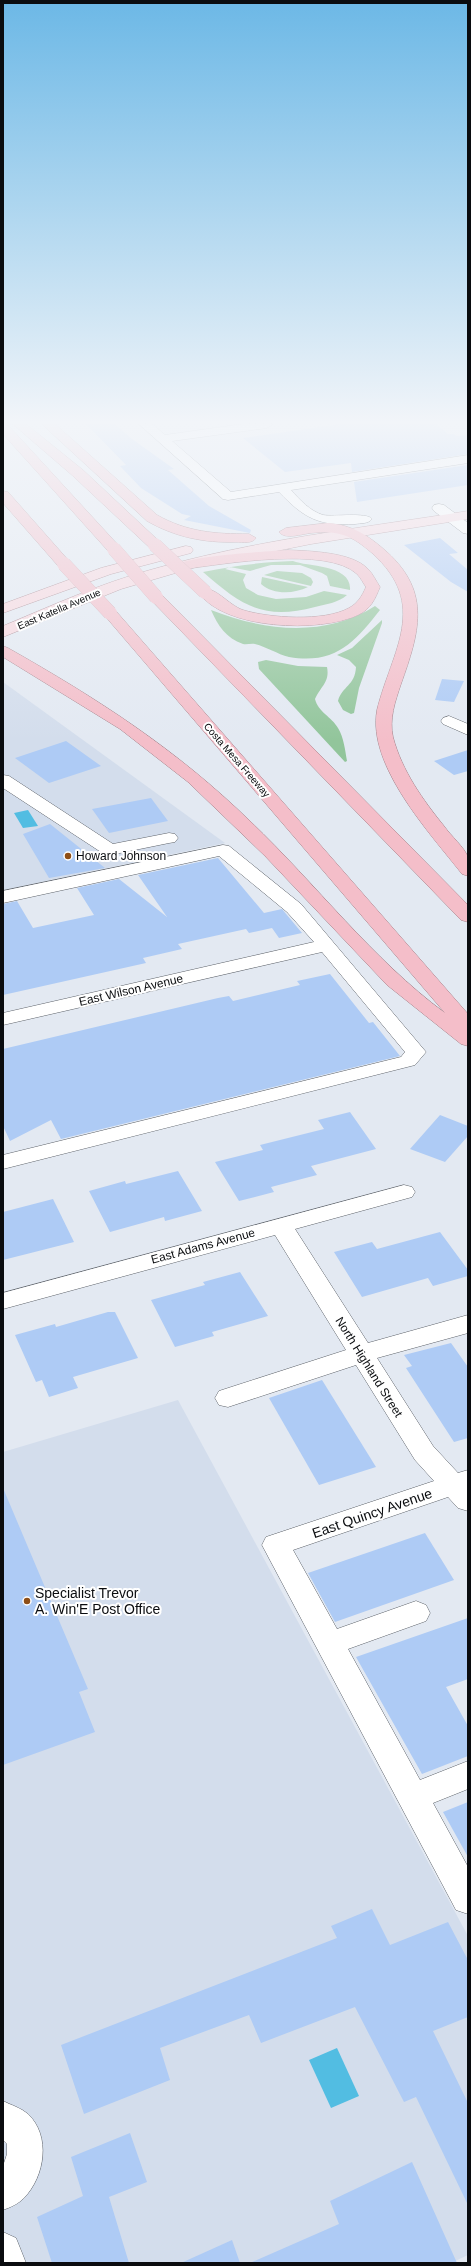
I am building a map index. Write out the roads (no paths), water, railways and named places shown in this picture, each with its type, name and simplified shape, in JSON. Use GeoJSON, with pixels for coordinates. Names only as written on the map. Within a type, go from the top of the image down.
{"type":"FeatureCollection","features":[{"type":"Feature","properties":{"kind":"highway","name":"Costa Mesa Freeway"},"geometry":{"type":"LineString","coordinates":[[34,530],[110,613],[468,1027]]}},
{"type":"Feature","properties":{"kind":"highway"},"geometry":{"type":"LineString","coordinates":[[96,530],[156,597],[468,916]]}},
{"type":"Feature","properties":{"kind":"highway"},"geometry":{"type":"LineString","coordinates":[[139,530],[205,592],[222,605],[237,613],[269,620],[305,621],[337,616],[357,609],[368,600],[373,587],[366,574],[360,568],[333,558],[314,555],[281,554],[185,565]]}},
{"type":"Feature","properties":{"kind":"highway"},"geometry":{"type":"LineString","coordinates":[[172,530],[199,537],[249,538]]}},
{"type":"Feature","properties":{"kind":"highway"},"geometry":{"type":"LineString","coordinates":[[286,532],[314,530]]}},
{"type":"Feature","properties":{"kind":"highway"},"geometry":{"type":"LineString","coordinates":[[342,530],[355,534],[392,565],[407,589],[411,601],[413,616],[409,635],[383,716],[384,736],[391,758],[414,797],[468,870]]}},
{"type":"Feature","properties":{"kind":"highway"},"geometry":{"type":"LineString","coordinates":[[3,651],[100,708],[159,750],[194,778],[247,828],[395,982],[468,1040]]}},
{"type":"Feature","properties":{"kind":"main road","name":"East Katella Avenue"},"geometry":{"type":"LineString","coordinates":[[3,609],[77,580],[131,563],[181,551],[300,530]]}},
{"type":"Feature","properties":{"kind":"main road","name":"East Katella Avenue"},"geometry":{"type":"LineString","coordinates":[[3,632],[106,589],[185,565],[249,551],[381,530]]}},
{"type":"Feature","properties":{"kind":"street"},"geometry":{"type":"LineString","coordinates":[[286,532],[291,530]]}},
{"type":"Feature","properties":{"kind":"street"},"geometry":{"type":"LineString","coordinates":[[449,721],[468,730]]}},
{"type":"Feature","properties":{"kind":"street"},"geometry":{"type":"LineString","coordinates":[[3,780],[110,850],[169,838]]}},
{"type":"Feature","properties":{"kind":"street"},"geometry":{"type":"LineString","coordinates":[[3,897],[222,850],[294,908],[327,945],[416,1052],[408,1061],[3,1162]]}},
{"type":"Feature","properties":{"kind":"street","name":"East Wilson Avenue"},"geometry":{"type":"LineString","coordinates":[[3,1019],[327,945]]}},
{"type":"Feature","properties":{"kind":"street","name":"East Adams Avenue"},"geometry":{"type":"LineString","coordinates":[[3,1300],[404,1192]]}},
{"type":"Feature","properties":{"kind":"street","name":"North Highland Street"},"geometry":{"type":"LineString","coordinates":[[280,1225],[424,1453],[463,1489]]}},
{"type":"Feature","properties":{"kind":"street"},"geometry":{"type":"LineString","coordinates":[[228,1398],[361,1354],[468,1324]]}},
{"type":"Feature","properties":{"kind":"street","name":"East Quincy Avenue"},"geometry":{"type":"LineString","coordinates":[[329,1644],[276,1545],[463,1489]]}},
{"type":"Feature","properties":{"kind":"street"},"geometry":{"type":"LineString","coordinates":[[416,1613],[329,1644],[468,1899]]}},
{"type":"Feature","properties":{"kind":"street"},"geometry":{"type":"LineString","coordinates":[[413,1797],[468,1776]]}},
{"type":"Feature","properties":{"kind":"street"},"geometry":{"type":"LineString","coordinates":[[3,2119],[17,2129],[24,2139],[26,2152],[25,2165],[19,2177],[3,2192]]}},
{"type":"Feature","properties":{"kind":"street"},"geometry":{"type":"LineString","coordinates":[[3,2251],[7,2263]]}},
{"type":"Feature","properties":{"kind":"water"},"geometry":{"type":"Polygon","coordinates":[[[28,810],[38,826],[23,828],[14,813],[28,810]]]}},
{"type":"Feature","properties":{"kind":"water"},"geometry":{"type":"Polygon","coordinates":[[[337,2048],[359,2096],[331,2108],[309,2060],[337,2048]]]}},
{"type":"Feature","properties":{"kind":"place","name":"Howard Johnson"},"geometry":{"type":"Point","coordinates":[68,856]}},
{"type":"Feature","properties":{"kind":"place","name":"Specialist Trevor A. Win'E Post Office"},"geometry":{"type":"Point","coordinates":[27,1601]}}]}
